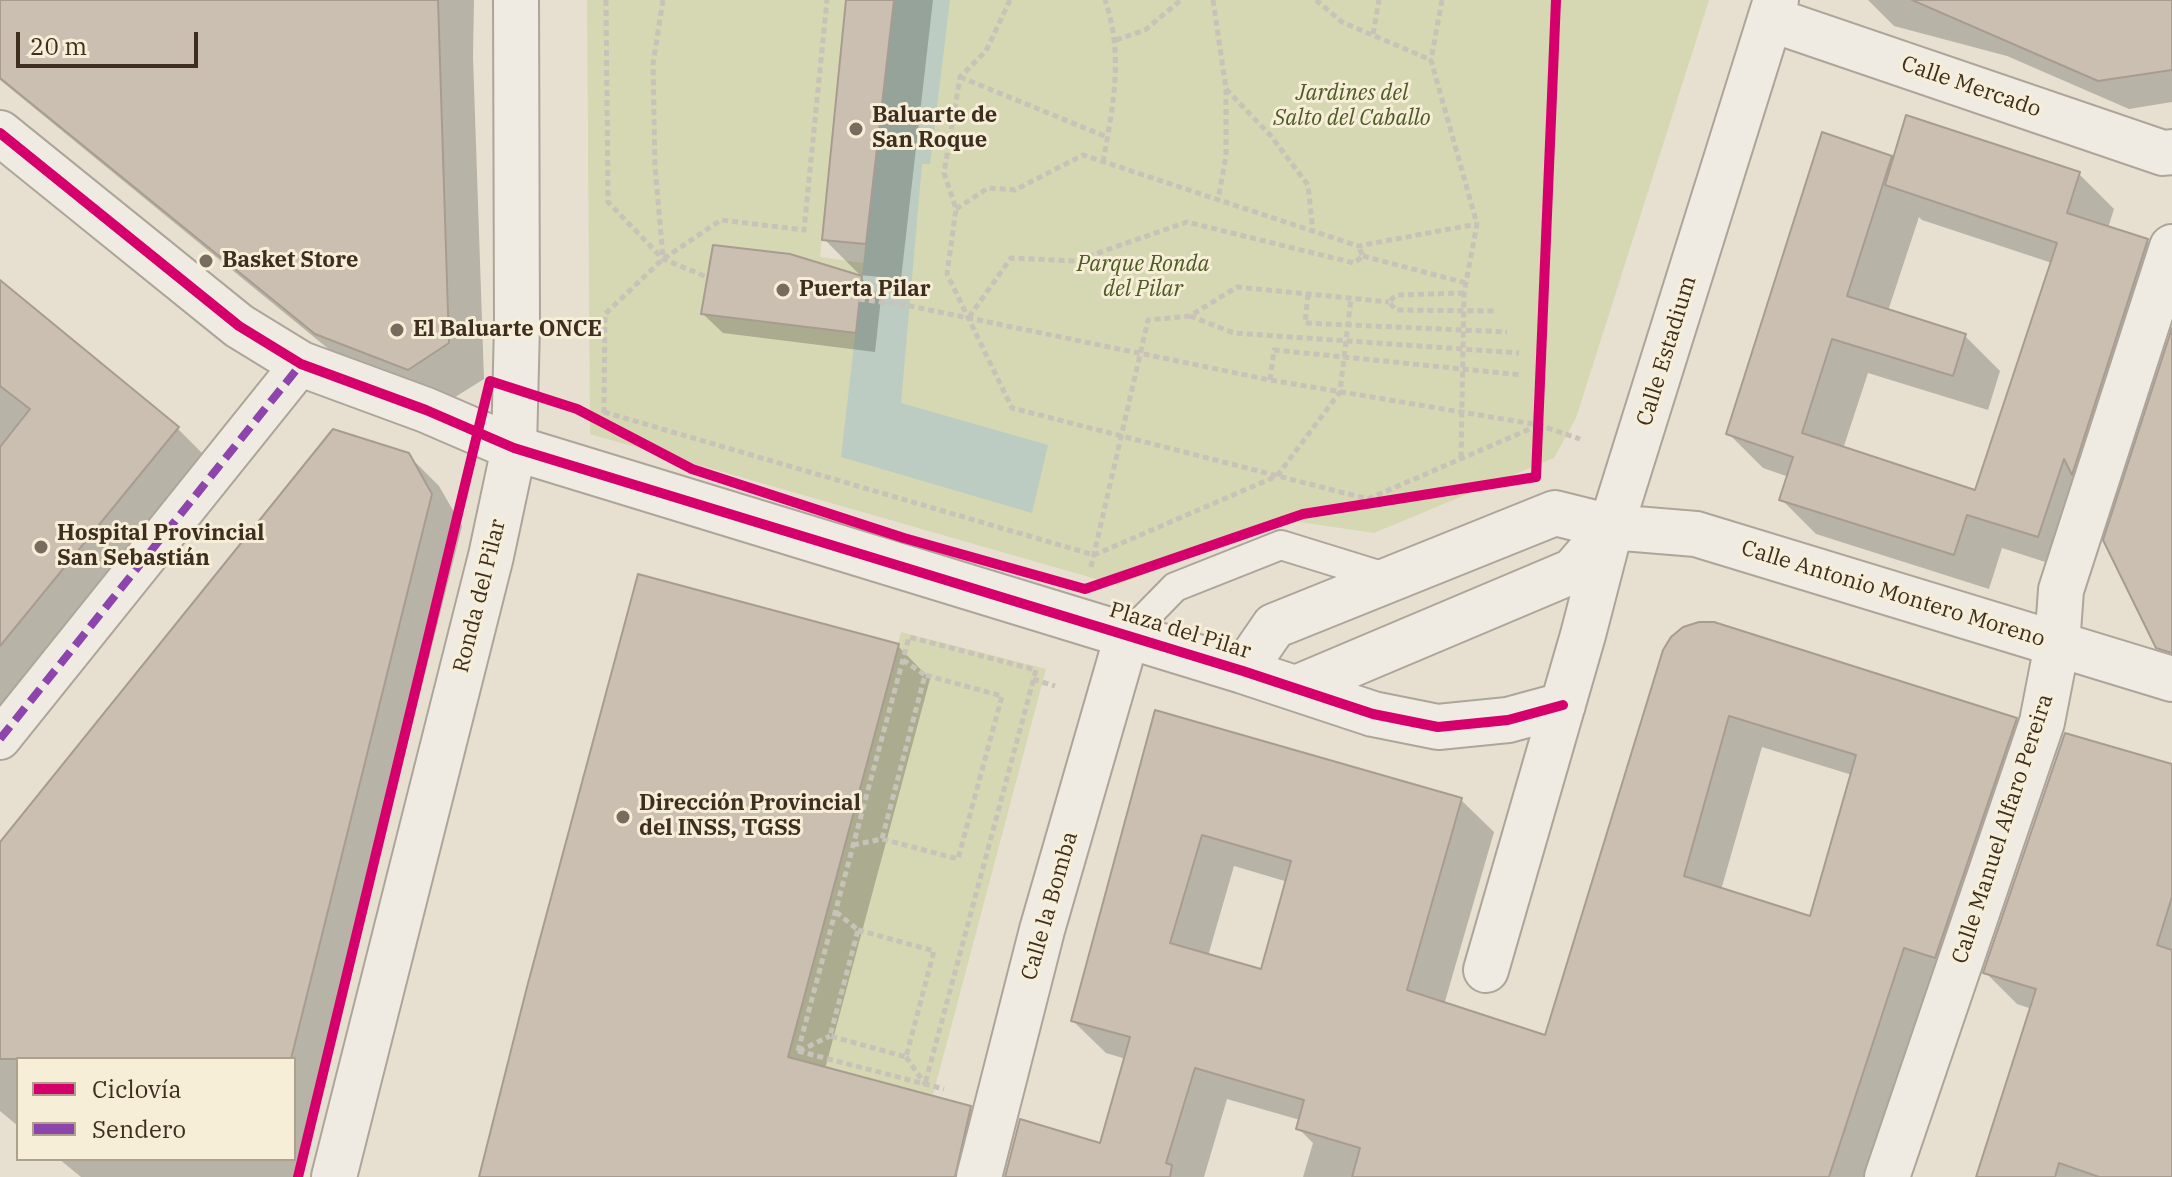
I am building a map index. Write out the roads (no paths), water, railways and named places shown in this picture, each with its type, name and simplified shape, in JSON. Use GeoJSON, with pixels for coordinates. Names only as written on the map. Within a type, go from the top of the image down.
{"type":"FeatureCollection","features":[{"type":"Feature","properties":{"kind":"street","name":"Ronda del Pilar"},"geometry":{"type":"LineString","coordinates":[[334,1177],[491,556],[514,448],[517,325],[516,0]]}},
{"type":"Feature","properties":{"kind":"street","name":"Calle Mercado"},"geometry":{"type":"LineString","coordinates":[[1773,9],[2163,153],[2172,152]]}},
{"type":"Feature","properties":{"kind":"street","name":"Calle Estadium"},"geometry":{"type":"LineString","coordinates":[[1563,705],[1611,527],[1773,9]]}},
{"type":"Feature","properties":{"kind":"street","name":"Plaza del Pilar"},"geometry":{"type":"LineString","coordinates":[[0,133],[239,326],[301,364],[426,410],[514,448],[1243,671],[1373,714],[1438,727],[1508,720],[1563,705]]}},
{"type":"Feature","properties":{"kind":"street","name":"Calle Manuel Alfaro Pereira"},"geometry":{"type":"LineString","coordinates":[[1887,1177],[2042,722],[2057,645],[2061,590],[2172,247]]}},
{"type":"Feature","properties":{"kind":"street"},"geometry":{"type":"LineString","coordinates":[[0,739],[301,364]]}},
{"type":"Feature","properties":{"kind":"street","name":"Plaza del Pilar"},"geometry":{"type":"LineString","coordinates":[[1243,671],[1274,626],[1555,513],[1611,527]]}},
{"type":"Feature","properties":{"kind":"street","name":"Calle Antonio Montero Moreno"},"geometry":{"type":"LineString","coordinates":[[1611,527],[1696,534],[2172,679]]}},
{"type":"Feature","properties":{"kind":"street"},"geometry":{"type":"LineString","coordinates":[[1296,688],[1573,571],[1611,527]]}},
{"type":"Feature","properties":{"kind":"street","name":"Calle la Bomba"},"geometry":{"type":"LineString","coordinates":[[979,1177],[1042,930],[1127,636]]}},
{"type":"Feature","properties":{"kind":"street"},"geometry":{"type":"LineString","coordinates":[[1486,970],[1563,705]]}},
{"type":"Feature","properties":{"kind":"lane"},"geometry":{"type":"LineString","coordinates":[[1127,636],[1175,587],[1281,545],[1391,579]]}},
{"type":"Feature","properties":{"kind":"place","name":"Baluarte de San Roque"},"geometry":{"type":"Point","coordinates":[856,129]}},
{"type":"Feature","properties":{"kind":"place","name":"Basket Store"},"geometry":{"type":"Point","coordinates":[206,261]}},
{"type":"Feature","properties":{"kind":"place","name":"Puerta Pilar"},"geometry":{"type":"Point","coordinates":[783,290]}},
{"type":"Feature","properties":{"kind":"place","name":"El Baluarte ONCE"},"geometry":{"type":"Point","coordinates":[397,330]}},
{"type":"Feature","properties":{"kind":"place","name":"Hospital Provincial San Sebastián"},"geometry":{"type":"Point","coordinates":[41,547]}},
{"type":"Feature","properties":{"kind":"place","name":"Dirección Provincial del INSS, TGSS"},"geometry":{"type":"Point","coordinates":[623,817]}},
{"type":"Feature","properties":{"kind":"park label","name":"Jardines del Salto del Caballo"},"geometry":{"type":"Point","coordinates":[1352,106]}},
{"type":"Feature","properties":{"kind":"park label","name":"Parque Ronda del Pilar"},"geometry":{"type":"Point","coordinates":[1143,278]}}]}
